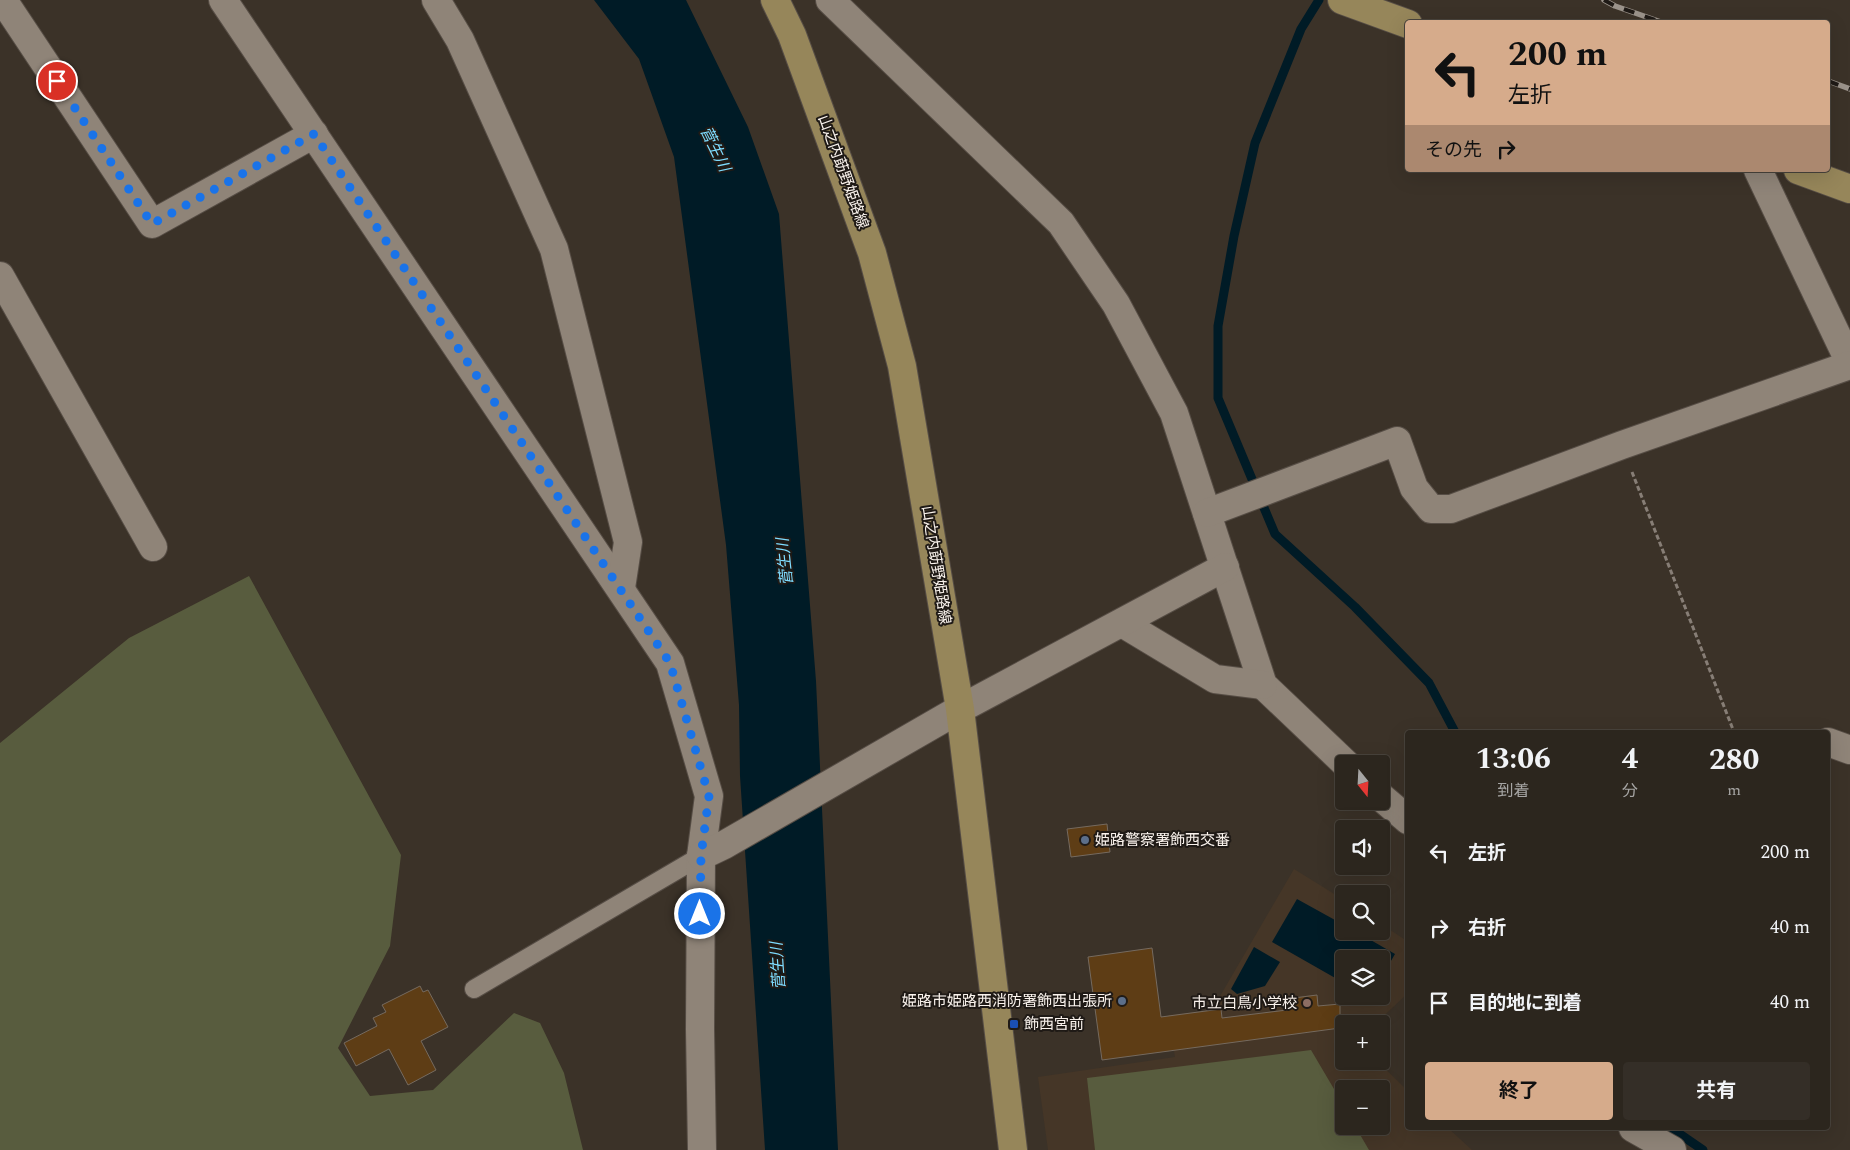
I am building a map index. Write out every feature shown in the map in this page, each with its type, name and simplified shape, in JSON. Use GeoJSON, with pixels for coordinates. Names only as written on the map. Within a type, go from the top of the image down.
{"type":"FeatureCollection","features":[{"type":"Feature","properties":{"kind":"main road","name":"山之内莇野姫路線"},"geometry":{"type":"LineString","coordinates":[[775,0],[802,62],[872,252],[902,366],[1013,1150]]}},
{"type":"Feature","properties":{"kind":"main road"},"geometry":{"type":"LineString","coordinates":[[1342,0],[1405,23]]}},
{"type":"Feature","properties":{"kind":"main road"},"geometry":{"type":"LineString","coordinates":[[1803,172],[1850,189]]}},
{"type":"Feature","properties":{"kind":"street"},"geometry":{"type":"LineString","coordinates":[[3,0],[152,224],[314,134]]}},
{"type":"Feature","properties":{"kind":"street"},"geometry":{"type":"LineString","coordinates":[[223,0],[670,663],[709,796],[712,851],[700,1029],[702,1150]]}},
{"type":"Feature","properties":{"kind":"street"},"geometry":{"type":"LineString","coordinates":[[436,0],[460,40],[554,249],[628,542],[621,588]]}},
{"type":"Feature","properties":{"kind":"street"},"geometry":{"type":"LineString","coordinates":[[830,0],[1061,223],[1116,304],[1174,413],[1263,685],[1337,755]]}},
{"type":"Feature","properties":{"kind":"street"},"geometry":{"type":"LineString","coordinates":[[1207,512],[1397,441],[1414,488],[1432,509],[1451,509],[1850,364],[1759,172]]}},
{"type":"Feature","properties":{"kind":"street"},"geometry":{"type":"LineString","coordinates":[[0,276],[153,547]]}},
{"type":"Feature","properties":{"kind":"street"},"geometry":{"type":"LineString","coordinates":[[712,851],[951,714],[1225,567]]}},
{"type":"Feature","properties":{"kind":"street"},"geometry":{"type":"LineString","coordinates":[[1122,623],[1215,679],[1263,685]]}},
{"type":"Feature","properties":{"kind":"street"},"geometry":{"type":"LineString","coordinates":[[1830,743],[1850,750]]}},
{"type":"Feature","properties":{"kind":"street"},"geometry":{"type":"LineString","coordinates":[[1390,805],[1405,817]]}},
{"type":"Feature","properties":{"kind":"street"},"geometry":{"type":"LineString","coordinates":[[1628,1150],[1629,1130]]}},
{"type":"Feature","properties":{"kind":"street"},"geometry":{"type":"LineString","coordinates":[[1637,1130],[1672,1150]]}},
{"type":"Feature","properties":{"kind":"lane"},"geometry":{"type":"LineString","coordinates":[[474,989],[712,851]]}},
{"type":"Feature","properties":{"kind":"path"},"geometry":{"type":"LineString","coordinates":[[1622,446],[1733,730]]}},
{"type":"Feature","properties":{"kind":"shaded area","name":"市立白鳥小学校"},"geometry":{"type":"Polygon","coordinates":[[[1294,869],[1335,894],[1335,940],[1390,940],[1390,930],[1405,940],[1405,996],[1385,1015],[1335,1015],[1335,1070],[1386,1070],[1405,1088],[1405,1130],[1450,1130],[1472,1150],[1048,1150],[1038,1077],[1175,1057],[1168,1015],[1212,1010],[1294,869]]]}},
{"type":"Feature","properties":{"kind":"green space"},"geometry":{"type":"Polygon","coordinates":[[[249,576],[401,855],[390,946],[338,1048],[370,1096],[433,1090],[514,1013],[540,1023],[564,1073],[583,1150],[0,1150],[0,743],[129,638],[249,576]]]}},
{"type":"Feature","properties":{"kind":"green space"},"geometry":{"type":"Polygon","coordinates":[[[1311,1050],[1335,1091],[1335,1135],[1360,1135],[1369,1150],[1095,1150],[1087,1078],[1311,1050]]]}},
{"type":"Feature","properties":{"kind":"water","name":"菅生川"},"geometry":{"type":"Polygon","coordinates":[[[594,0],[686,0],[748,127],[779,214],[816,681],[838,1150],[765,1150],[740,776],[739,705],[726,545],[674,157],[639,59],[594,0]]]}},
{"type":"Feature","properties":{"kind":"water"},"geometry":{"type":"Polygon","coordinates":[[[1297,899],[1335,920],[1335,940],[1371,940],[1388,950],[1335,950],[1335,978],[1272,942],[1297,899]]]}},
{"type":"Feature","properties":{"kind":"water"},"geometry":{"type":"Polygon","coordinates":[[[1254,947],[1280,962],[1265,986],[1237,994],[1231,989],[1254,947]]]}},
{"type":"Feature","properties":{"kind":"water"},"geometry":{"type":"Polygon","coordinates":[[[1390,951],[1395,954],[1390,963],[1390,951]]]}},
{"type":"Feature","properties":{"kind":"building"},"geometry":{"type":"Polygon","coordinates":[[[1107,824],[1110,852],[1071,857],[1067,829],[1107,824]]]}},
{"type":"Feature","properties":{"kind":"building"},"geometry":{"type":"Polygon","coordinates":[[[1152,948],[1161,1017],[1221,1009],[1222,1018],[1287,1010],[1286,999],[1317,995],[1318,1006],[1340,1005],[1340,1015],[1335,1015],[1335,1029],[1102,1060],[1088,957],[1152,948]]]}},
{"type":"Feature","properties":{"kind":"building"},"geometry":{"type":"Polygon","coordinates":[[[420,986],[423,992],[428,990],[448,1027],[421,1041],[436,1070],[408,1085],[389,1049],[356,1066],[344,1043],[377,1026],[373,1018],[386,1012],[382,1005],[420,986]]]}},
{"type":"Feature","properties":{"kind":"waterway"},"geometry":{"type":"LineString","coordinates":[[1319,0],[1301,29],[1255,143],[1234,236],[1218,326],[1218,398],[1275,534],[1355,607],[1429,683],[1454,730]]}},
{"type":"Feature","properties":{"kind":"waterway"},"geometry":{"type":"LineString","coordinates":[[1674,1130],[1703,1150]]}},
{"type":"Feature","properties":{"kind":"railway"},"geometry":{"type":"LineString","coordinates":[[1604,0],[1615,6],[1655,20]]}},
{"type":"Feature","properties":{"kind":"railway"},"geometry":{"type":"LineString","coordinates":[[1830,82],[1850,89]]}},
{"type":"Feature","properties":{"kind":"place","name":"姫路警察署飾西交番"},"geometry":{"type":"Point","coordinates":[1085,840]}},
{"type":"Feature","properties":{"kind":"place","name":"姫路市姫路西消防署飾西出張所"},"geometry":{"type":"Point","coordinates":[1122,1001]}},
{"type":"Feature","properties":{"kind":"place","name":"市立白鳥小学校"},"geometry":{"type":"Point","coordinates":[1307,1003]}},
{"type":"Feature","properties":{"kind":"place","name":"飾西宮前"},"geometry":{"type":"Point","coordinates":[1014,1024]}},
{"type":"Feature","properties":{"kind":"route"},"geometry":{"type":"LineString","coordinates":[[57,81],[152,224],[314,134],[670,663],[709,796],[701,856],[700,914]]}}]}
